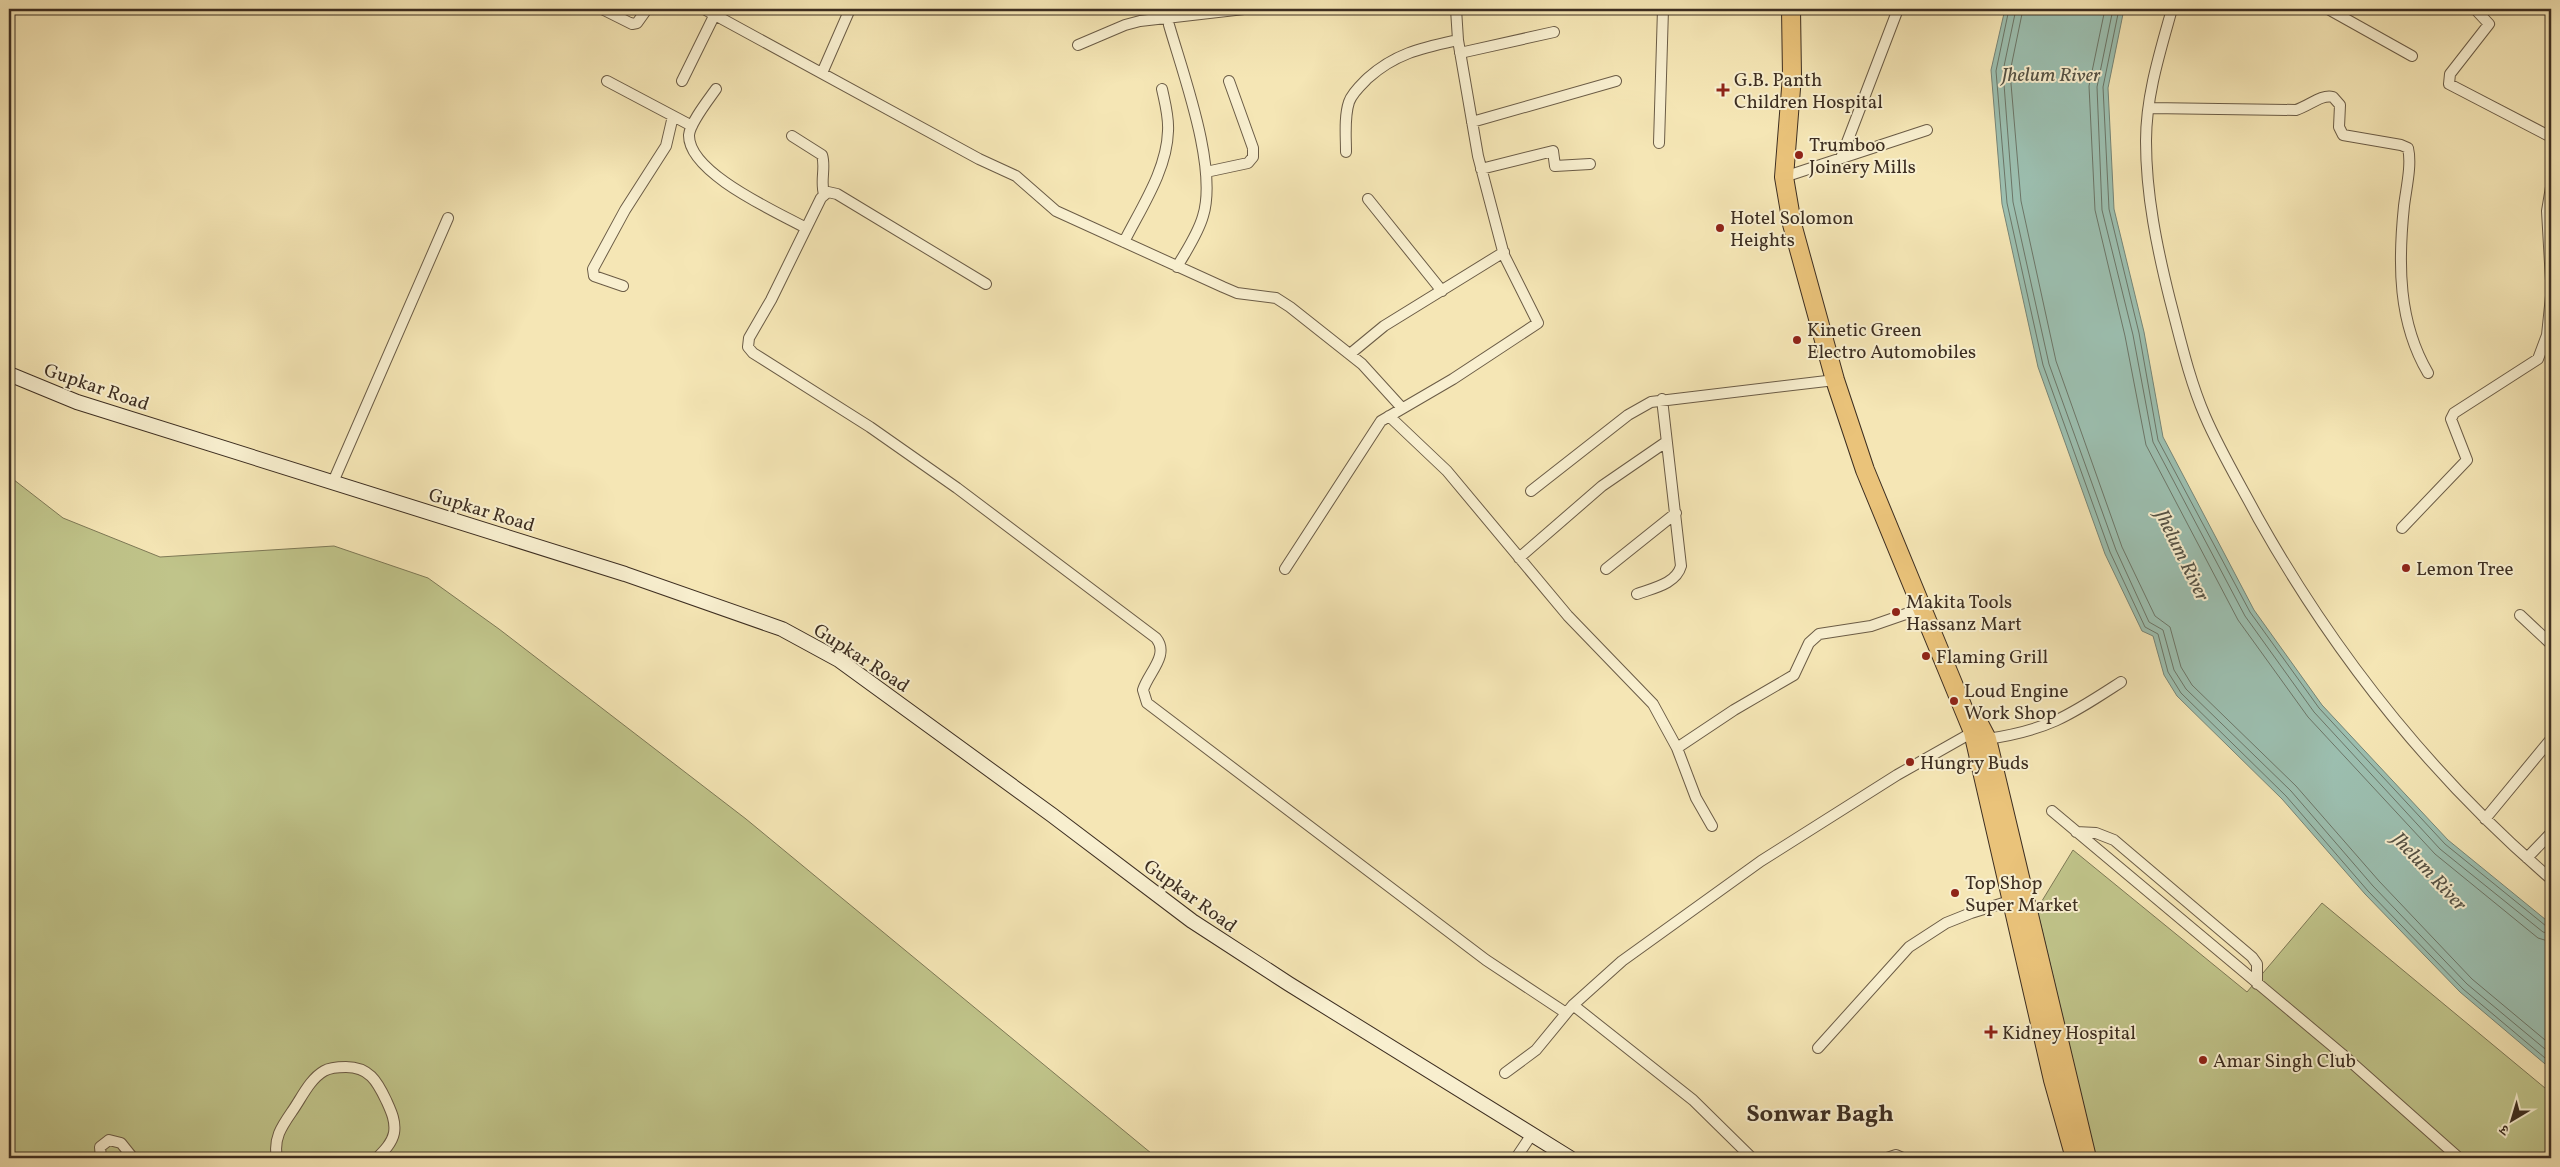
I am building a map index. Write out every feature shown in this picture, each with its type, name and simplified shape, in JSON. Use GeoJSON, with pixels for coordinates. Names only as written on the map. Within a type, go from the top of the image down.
{"type":"FeatureCollection","features":[{"type":"Feature","properties":{"kind":"highway"},"geometry":{"type":"LineString","coordinates":[[1791,9],[1792,67],[1784,177],[1792,224],[1835,380],[1878,506],[1980,735],[2087,1158]]}},
{"type":"Feature","properties":{"kind":"highway"},"geometry":{"type":"LineString","coordinates":[[1980,735],[2012,900],[2053,1080],[2075,1158]]}},
{"type":"Feature","properties":{"kind":"main road","name":"Gupkar Road"},"geometry":{"type":"LineString","coordinates":[[9,374],[77,402],[625,574],[782,629],[839,660],[1058,820],[1192,921],[1289,984],[1570,1158]]}},
{"type":"Feature","properties":{"kind":"street"},"geometry":{"type":"LineString","coordinates":[[602,9],[632,24],[636,23],[646,9]]}},
{"type":"Feature","properties":{"kind":"street"},"geometry":{"type":"LineString","coordinates":[[704,9],[979,159],[1016,176],[1056,211],[1177,267],[1237,292],[1276,298],[1350,354],[1373,375],[1402,408]]}},
{"type":"Feature","properties":{"kind":"street"},"geometry":{"type":"LineString","coordinates":[[822,73],[850,9]]}},
{"type":"Feature","properties":{"kind":"street"},"geometry":{"type":"LineString","coordinates":[[1078,45],[1125,25],[1140,21],[1244,9]]}},
{"type":"Feature","properties":{"kind":"street"},"geometry":{"type":"LineString","coordinates":[[1285,569],[1374,429],[1389,416],[1453,379],[1538,323],[1504,252],[1481,169],[1460,53],[1456,9]]}},
{"type":"Feature","properties":{"kind":"street"},"geometry":{"type":"LineString","coordinates":[[1659,143],[1663,9]]}},
{"type":"Feature","properties":{"kind":"street"},"geometry":{"type":"LineString","coordinates":[[1841,158],[1898,9]]}},
{"type":"Feature","properties":{"kind":"street"},"geometry":{"type":"LineString","coordinates":[[2172,9],[2154,70],[2146,140],[2148,199],[2163,273],[2185,358],[2204,414],[2288,571],[2335,643],[2386,710],[2485,819],[2551,879]]}},
{"type":"Feature","properties":{"kind":"street"},"geometry":{"type":"LineString","coordinates":[[2328,9],[2412,56]]}},
{"type":"Feature","properties":{"kind":"street"},"geometry":{"type":"LineString","coordinates":[[2475,9],[2489,24],[2450,74],[2449,84],[2551,137]]}},
{"type":"Feature","properties":{"kind":"street"},"geometry":{"type":"LineString","coordinates":[[682,81],[715,14]]}},
{"type":"Feature","properties":{"kind":"street"},"geometry":{"type":"LineString","coordinates":[[1169,25],[1196,121],[1206,172],[1207,190],[1204,216],[1177,267]]}},
{"type":"Feature","properties":{"kind":"street"},"geometry":{"type":"LineString","coordinates":[[1460,53],[1554,32]]}},
{"type":"Feature","properties":{"kind":"street"},"geometry":{"type":"LineString","coordinates":[[1346,152],[1349,101],[1363,83],[1390,60],[1423,48],[1458,40]]}},
{"type":"Feature","properties":{"kind":"street"},"geometry":{"type":"LineString","coordinates":[[607,81],[692,126]]}},
{"type":"Feature","properties":{"kind":"street"},"geometry":{"type":"LineString","coordinates":[[1206,172],[1248,163],[1254,153],[1228,81]]}},
{"type":"Feature","properties":{"kind":"street"},"geometry":{"type":"LineString","coordinates":[[1472,122],[1616,81]]}},
{"type":"Feature","properties":{"kind":"street"},"geometry":{"type":"LineString","coordinates":[[716,88],[692,126],[689,136],[691,145],[698,158],[709,169],[743,193],[806,228]]}},
{"type":"Feature","properties":{"kind":"street"},"geometry":{"type":"LineString","coordinates":[[1124,242],[1153,184],[1164,156],[1168,132],[1162,89]]}},
{"type":"Feature","properties":{"kind":"street"},"geometry":{"type":"LineString","coordinates":[[2150,108],[2296,110],[2328,96],[2333,97],[2340,105],[2339,127],[2344,135],[2401,145],[2408,148],[2400,242],[2403,305],[2414,345],[2428,374]]}},
{"type":"Feature","properties":{"kind":"street"},"geometry":{"type":"LineString","coordinates":[[623,286],[594,276],[593,269],[625,210],[666,146],[673,116]]}},
{"type":"Feature","properties":{"kind":"street"},"geometry":{"type":"LineString","coordinates":[[1784,177],[1927,130]]}},
{"type":"Feature","properties":{"kind":"street"},"geometry":{"type":"LineString","coordinates":[[792,136],[822,155],[824,162],[821,183],[824,194],[750,338],[749,350],[870,427],[957,488],[1156,638],[1161,644],[1162,651],[1143,690],[1147,703],[1486,960],[1570,1009],[1686,1094],[1752,1158]]}},
{"type":"Feature","properties":{"kind":"street"},"geometry":{"type":"LineString","coordinates":[[1481,169],[1553,151],[1554,166],[1590,164]]}},
{"type":"Feature","properties":{"kind":"street"},"geometry":{"type":"LineString","coordinates":[[2551,187],[2547,212],[2551,282]]}},
{"type":"Feature","properties":{"kind":"street"},"geometry":{"type":"LineString","coordinates":[[824,194],[832,192],[837,194],[986,284]]}},
{"type":"Feature","properties":{"kind":"street"},"geometry":{"type":"LineString","coordinates":[[1368,199],[1442,290]]}},
{"type":"Feature","properties":{"kind":"street"},"geometry":{"type":"LineString","coordinates":[[333,482],[366,411],[448,218]]}},
{"type":"Feature","properties":{"kind":"street"},"geometry":{"type":"LineString","coordinates":[[1350,354],[1377,331],[1504,252]]}},
{"type":"Feature","properties":{"kind":"street"},"geometry":{"type":"LineString","coordinates":[[2402,528],[2467,460],[2451,419],[2454,413],[2538,360],[2547,335],[2551,296]]}},
{"type":"Feature","properties":{"kind":"street"},"geometry":{"type":"LineString","coordinates":[[1531,491],[1628,415],[1651,402],[1662,399],[1835,380]]}},
{"type":"Feature","properties":{"kind":"street"},"geometry":{"type":"LineString","coordinates":[[1637,594],[1666,583],[1679,573],[1681,566],[1662,399]]}},
{"type":"Feature","properties":{"kind":"street"},"geometry":{"type":"LineString","coordinates":[[1389,416],[1447,470],[1568,616],[1653,704],[1677,748],[1696,798],[1712,826]]}},
{"type":"Feature","properties":{"kind":"street"},"geometry":{"type":"LineString","coordinates":[[1519,558],[1602,486],[1666,442]]}},
{"type":"Feature","properties":{"kind":"street"},"geometry":{"type":"LineString","coordinates":[[1606,569],[1676,513]]}},
{"type":"Feature","properties":{"kind":"street"},"geometry":{"type":"LineString","coordinates":[[1677,748],[1734,710],[1794,675],[1812,638],[1826,632],[1870,626],[1923,608]]}},
{"type":"Feature","properties":{"kind":"street"},"geometry":{"type":"LineString","coordinates":[[2520,616],[2551,644]]}},
{"type":"Feature","properties":{"kind":"street"},"geometry":{"type":"LineString","coordinates":[[1505,1073],[1536,1050],[1570,1009],[1608,972],[1761,861],[1897,775],[1980,735],[2043,728],[2068,717],[2122,682]]}},
{"type":"Feature","properties":{"kind":"street"},"geometry":{"type":"LineString","coordinates":[[2485,819],[2551,739]]}},
{"type":"Feature","properties":{"kind":"street"},"geometry":{"type":"LineString","coordinates":[[2052,811],[2342,1054],[2459,1158]]}},
{"type":"Feature","properties":{"kind":"street"},"geometry":{"type":"LineString","coordinates":[[2076,832],[2096,832],[2114,840],[2252,957],[2257,964],[2258,984]]}},
{"type":"Feature","properties":{"kind":"street"},"geometry":{"type":"LineString","coordinates":[[2527,858],[2551,833]]}},
{"type":"Feature","properties":{"kind":"street"},"geometry":{"type":"LineString","coordinates":[[1818,1048],[1909,946],[1946,923],[1971,912],[2012,900]]}},
{"type":"Feature","properties":{"kind":"street"},"geometry":{"type":"LineString","coordinates":[[277,1158],[275,1147],[279,1130],[314,1078],[325,1070],[341,1067],[362,1068],[371,1074],[393,1115],[393,1136],[389,1145],[378,1158]]}},
{"type":"Feature","properties":{"kind":"street"},"geometry":{"type":"LineString","coordinates":[[1516,1158],[1532,1134]]}},
{"type":"Feature","properties":{"kind":"street"},"geometry":{"type":"LineString","coordinates":[[102,1158],[100,1147],[109,1140],[121,1143],[133,1158]]}},
{"type":"Feature","properties":{"kind":"street"},"geometry":{"type":"LineString","coordinates":[[1887,1158],[1896,1155],[1903,1158]]}},
{"type":"Feature","properties":{"kind":"green space"},"geometry":{"type":"Polygon","coordinates":[[[9,476],[63,518],[160,557],[334,546],[428,578],[499,629],[746,819],[1157,1158],[9,1158],[9,476]]]}},
{"type":"Feature","properties":{"kind":"green space"},"geometry":{"type":"Polygon","coordinates":[[[2073,850],[2247,992],[2322,903],[2551,1093],[2551,1158],[2096,1158],[2037,909],[2073,850]]]}},
{"type":"Feature","properties":{"kind":"water","name":"Jhelum River"},"geometry":{"type":"Polygon","coordinates":[[[2005,9],[2124,9],[2108,88],[2114,209],[2144,332],[2163,437],[2254,610],[2322,705],[2448,840],[2551,924],[2551,1069],[2460,992],[2365,894],[2282,799],[2177,696],[2164,675],[2153,636],[2142,631],[2105,554],[2038,367],[2002,204],[1991,70],[2005,9]]]}},
{"type":"Feature","properties":{"kind":"place","name":"G.B. Panth Children Hospital"},"geometry":{"type":"Point","coordinates":[1723,90]}},
{"type":"Feature","properties":{"kind":"place","name":"Trumboo Joinery Mills"},"geometry":{"type":"Point","coordinates":[1799,155]}},
{"type":"Feature","properties":{"kind":"place","name":"Hotel Solomon Heights"},"geometry":{"type":"Point","coordinates":[1720,228]}},
{"type":"Feature","properties":{"kind":"place","name":"Kinetic Green Electro Automobiles"},"geometry":{"type":"Point","coordinates":[1797,340]}},
{"type":"Feature","properties":{"kind":"place","name":"Lemon Tree"},"geometry":{"type":"Point","coordinates":[2406,568]}},
{"type":"Feature","properties":{"kind":"place","name":"Makita Tools Hassanz Mart"},"geometry":{"type":"Point","coordinates":[1896,612]}},
{"type":"Feature","properties":{"kind":"place","name":"Flaming Grill"},"geometry":{"type":"Point","coordinates":[1926,656]}},
{"type":"Feature","properties":{"kind":"place","name":"Loud Engine Work Shop"},"geometry":{"type":"Point","coordinates":[1954,701]}},
{"type":"Feature","properties":{"kind":"place","name":"Hungry Buds"},"geometry":{"type":"Point","coordinates":[1910,762]}},
{"type":"Feature","properties":{"kind":"place","name":"Top Shop Super Market"},"geometry":{"type":"Point","coordinates":[1955,893]}},
{"type":"Feature","properties":{"kind":"place","name":"Kidney Hospital"},"geometry":{"type":"Point","coordinates":[1991,1032]}},
{"type":"Feature","properties":{"kind":"place","name":"Amar Singh Club"},"geometry":{"type":"Point","coordinates":[2203,1060]}},
{"type":"Feature","properties":{"kind":"district","name":"Sonwar Bagh"},"geometry":{"type":"Point","coordinates":[1820,1113]}}]}
